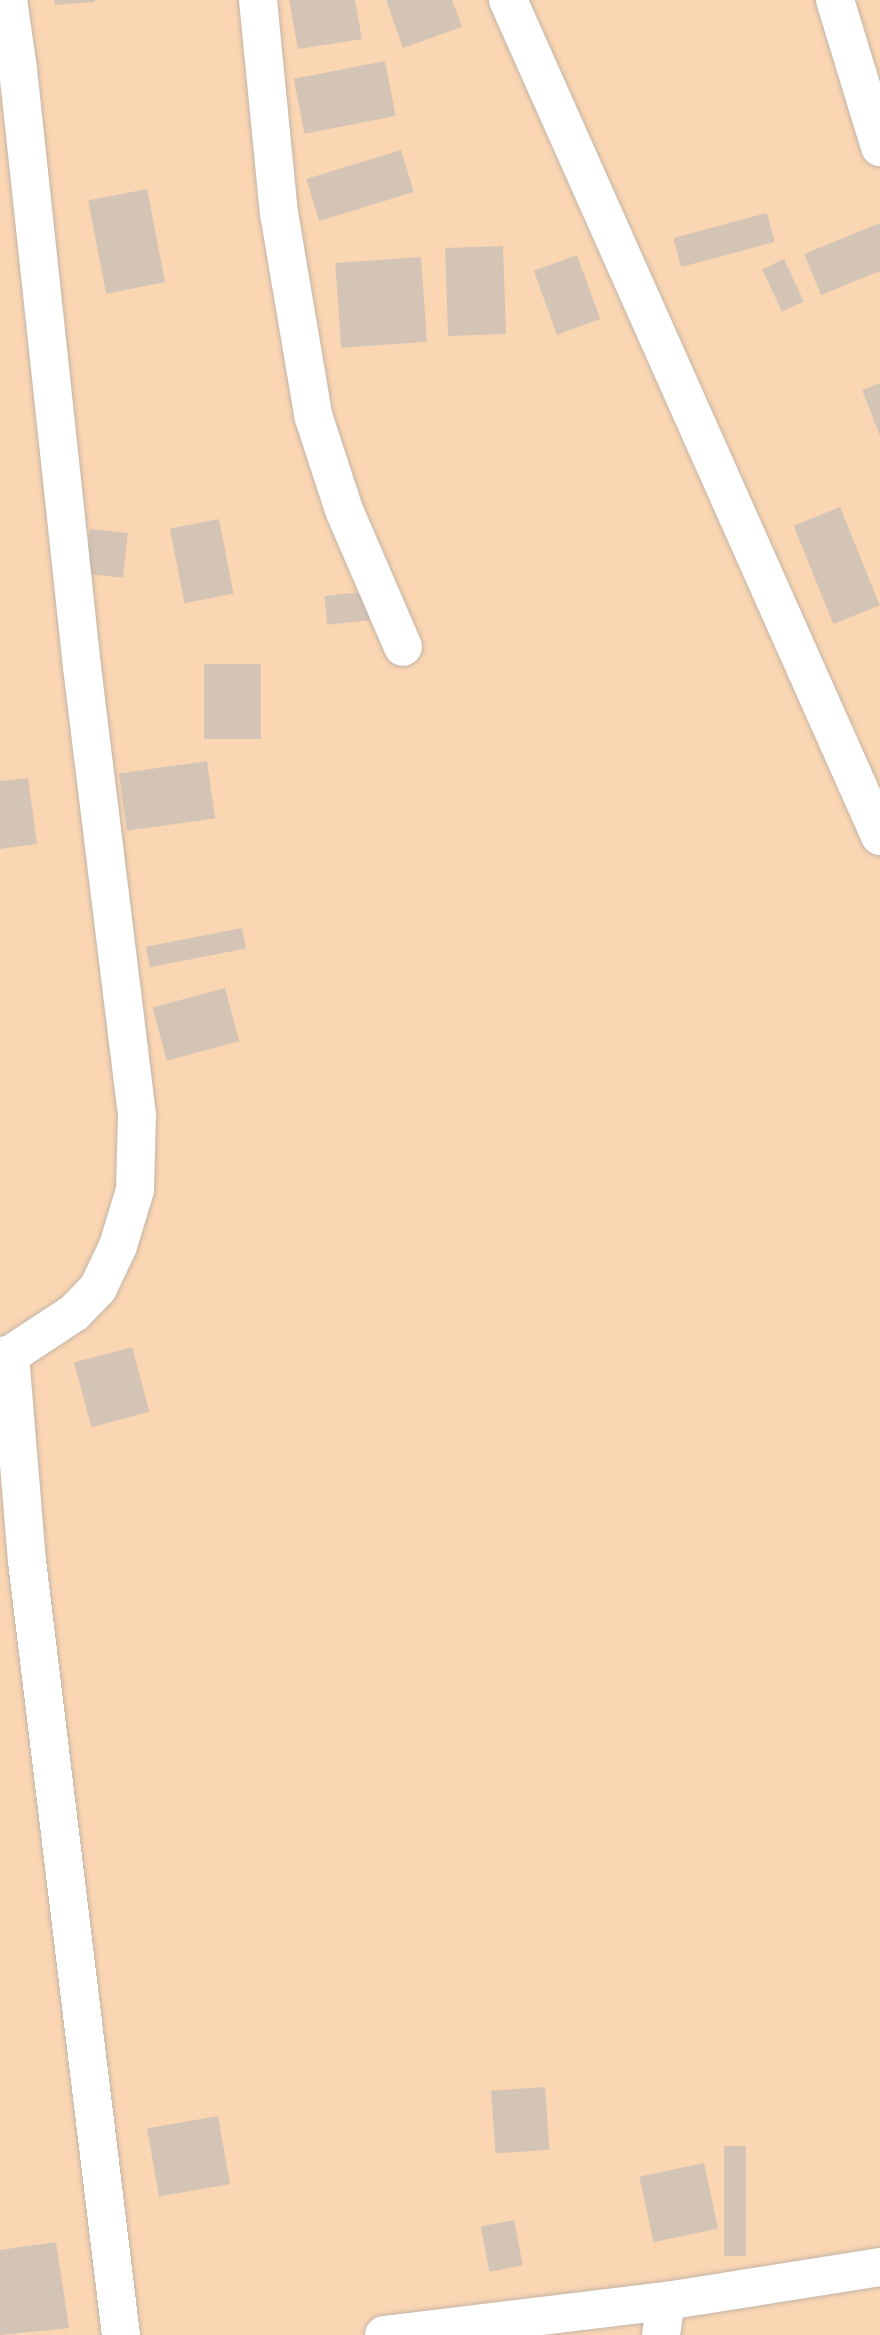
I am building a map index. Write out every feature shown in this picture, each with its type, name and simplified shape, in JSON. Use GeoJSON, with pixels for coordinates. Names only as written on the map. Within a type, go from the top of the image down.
{"type":"FeatureCollection","features":[{"type":"Feature","properties":{"kind":"street"},"geometry":{"type":"LineString","coordinates":[[8,0],[20,83],[82,667],[137,1115],[135,1190],[118,1246],[98,1288],[74,1313],[5,1356],[27,1561],[121,2335]]}},
{"type":"Feature","properties":{"kind":"street"},"geometry":{"type":"LineString","coordinates":[[258,0],[279,213],[313,415],[344,510],[404,647]]}},
{"type":"Feature","properties":{"kind":"street"},"geometry":{"type":"LineString","coordinates":[[508,0],[880,836]]}},
{"type":"Feature","properties":{"kind":"street"},"geometry":{"type":"LineString","coordinates":[[835,0],[880,147]]}},
{"type":"Feature","properties":{"kind":"street"},"geometry":{"type":"LineString","coordinates":[[384,2335],[663,2318],[880,2267]]}},
{"type":"Feature","properties":{"kind":"shaded area"},"geometry":{"type":"Polygon","coordinates":[[[0,0],[880,0],[880,2335],[0,2335],[0,0]]]}},
{"type":"Feature","properties":{"kind":"building"},"geometry":{"type":"Polygon","coordinates":[[[54,0],[95,0],[95,2],[55,5],[54,0]]]}},
{"type":"Feature","properties":{"kind":"building"},"geometry":{"type":"Polygon","coordinates":[[[289,0],[355,0],[362,39],[298,49],[289,0]]]}},
{"type":"Feature","properties":{"kind":"building"},"geometry":{"type":"Polygon","coordinates":[[[386,0],[452,0],[462,27],[403,48],[386,0]]]}},
{"type":"Feature","properties":{"kind":"building"},"geometry":{"type":"Polygon","coordinates":[[[385,61],[396,116],[304,134],[294,79],[385,61]]]}},
{"type":"Feature","properties":{"kind":"building"},"geometry":{"type":"Polygon","coordinates":[[[401,150],[414,192],[319,221],[306,179],[401,150]]]}},
{"type":"Feature","properties":{"kind":"building"},"geometry":{"type":"Polygon","coordinates":[[[147,189],[165,282],[106,294],[88,200],[147,189]]]}},
{"type":"Feature","properties":{"kind":"building"},"geometry":{"type":"Polygon","coordinates":[[[767,213],[775,242],[681,267],[673,238],[767,213]]]}},
{"type":"Feature","properties":{"kind":"building"},"geometry":{"type":"Polygon","coordinates":[[[880,223],[880,271],[821,295],[804,254],[880,223]]]}},
{"type":"Feature","properties":{"kind":"building"},"geometry":{"type":"Polygon","coordinates":[[[503,246],[506,334],[448,336],[445,248],[503,246]]]}},
{"type":"Feature","properties":{"kind":"building"},"geometry":{"type":"Polygon","coordinates":[[[577,255],[600,319],[557,335],[534,271],[577,255]]]}},
{"type":"Feature","properties":{"kind":"building"},"geometry":{"type":"Polygon","coordinates":[[[421,257],[427,342],[341,348],[335,263],[421,257]]]}},
{"type":"Feature","properties":{"kind":"building"},"geometry":{"type":"Polygon","coordinates":[[[784,259],[804,302],[782,312],[762,269],[784,259]]]}},
{"type":"Feature","properties":{"kind":"building"},"geometry":{"type":"Polygon","coordinates":[[[880,383],[880,436],[862,390],[880,383]]]}},
{"type":"Feature","properties":{"kind":"building"},"geometry":{"type":"Polygon","coordinates":[[[840,507],[880,605],[833,624],[794,526],[840,507]]]}},
{"type":"Feature","properties":{"kind":"building"},"geometry":{"type":"Polygon","coordinates":[[[219,519],[234,594],[184,603],[170,529],[219,519]]]}},
{"type":"Feature","properties":{"kind":"building"},"geometry":{"type":"Polygon","coordinates":[[[90,529],[128,533],[123,578],[85,574],[90,529]]]}},
{"type":"Feature","properties":{"kind":"building"},"geometry":{"type":"Polygon","coordinates":[[[371,591],[374,620],[327,625],[324,596],[371,591]]]}},
{"type":"Feature","properties":{"kind":"building"},"geometry":{"type":"Polygon","coordinates":[[[204,664],[261,664],[261,739],[204,739],[204,664]]]}},
{"type":"Feature","properties":{"kind":"building"},"geometry":{"type":"Polygon","coordinates":[[[207,761],[215,818],[127,831],[119,773],[207,761]]]}},
{"type":"Feature","properties":{"kind":"building"},"geometry":{"type":"Polygon","coordinates":[[[28,778],[37,844],[0,849],[0,781],[28,778]]]}},
{"type":"Feature","properties":{"kind":"building"},"geometry":{"type":"Polygon","coordinates":[[[242,928],[246,949],[150,967],[146,947],[242,928]]]}},
{"type":"Feature","properties":{"kind":"building"},"geometry":{"type":"Polygon","coordinates":[[[225,988],[239,1041],[167,1061],[153,1007],[225,988]]]}},
{"type":"Feature","properties":{"kind":"building"},"geometry":{"type":"Polygon","coordinates":[[[132,1347],[149,1412],[91,1427],[74,1363],[132,1347]]]}},
{"type":"Feature","properties":{"kind":"building"},"geometry":{"type":"Polygon","coordinates":[[[545,2087],[549,2150],[496,2154],[491,2091],[545,2087]]]}},
{"type":"Feature","properties":{"kind":"building"},"geometry":{"type":"Polygon","coordinates":[[[218,2116],[230,2184],[159,2196],[147,2129],[218,2116]]]}},
{"type":"Feature","properties":{"kind":"building"},"geometry":{"type":"Polygon","coordinates":[[[724,2146],[746,2146],[746,2256],[724,2256],[724,2146]]]}},
{"type":"Feature","properties":{"kind":"building"},"geometry":{"type":"Polygon","coordinates":[[[704,2163],[718,2229],[653,2242],[639,2177],[704,2163]]]}},
{"type":"Feature","properties":{"kind":"building"},"geometry":{"type":"Polygon","coordinates":[[[514,2220],[523,2265],[489,2272],[481,2226],[514,2220]]]}},
{"type":"Feature","properties":{"kind":"building"},"geometry":{"type":"Polygon","coordinates":[[[56,2242],[69,2328],[0,2335],[0,2250],[56,2242]]]}}]}
